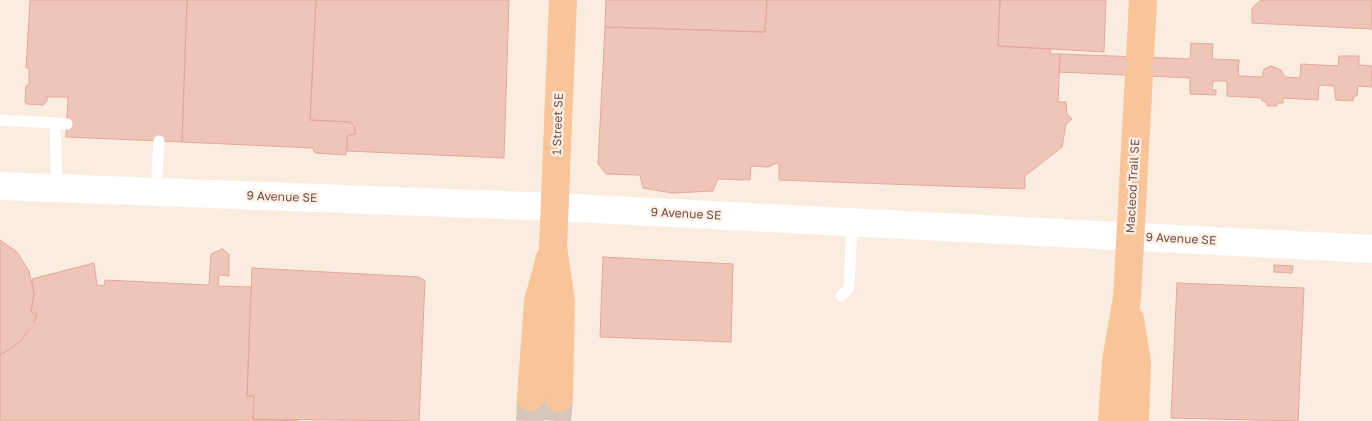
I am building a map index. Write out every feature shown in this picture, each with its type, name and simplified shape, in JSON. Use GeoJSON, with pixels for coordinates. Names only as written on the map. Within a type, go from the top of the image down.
{"type":"FeatureCollection","features":[{"type":"Feature","properties":{"kind":"main road","name":"1 Street SE"},"geometry":{"type":"LineString","coordinates":[[559,398],[561,301],[553,247],[563,0]]}},
{"type":"Feature","properties":{"kind":"main road","name":"Macleod Trail SE"},"geometry":{"type":"LineString","coordinates":[[1112,421],[1116,360],[1127,298],[1143,0]]}},
{"type":"Feature","properties":{"kind":"main road","name":"9 Avenue SE"},"geometry":{"type":"LineString","coordinates":[[0,186],[555,207],[1372,249]]}},
{"type":"Feature","properties":{"kind":"main road","name":"1 Street SE"},"geometry":{"type":"LineString","coordinates":[[531,397],[538,302],[553,247]]}},
{"type":"Feature","properties":{"kind":"main road","name":"Macleod Trail SE"},"geometry":{"type":"LineString","coordinates":[[1127,298],[1137,362],[1135,421]]}},
{"type":"Feature","properties":{"kind":"lane"},"geometry":{"type":"LineString","coordinates":[[0,120],[61,124],[57,188]]}},
{"type":"Feature","properties":{"kind":"lane"},"geometry":{"type":"LineString","coordinates":[[156,192],[159,141]]}},
{"type":"Feature","properties":{"kind":"lane"},"geometry":{"type":"LineString","coordinates":[[841,296],[849,288],[852,222]]}},
{"type":"Feature","properties":{"kind":"building"},"geometry":{"type":"Polygon","coordinates":[[[30,0],[187,0],[182,142],[66,137],[68,97],[47,97],[47,101],[43,105],[27,104],[25,102],[26,86],[29,84],[29,68],[26,68],[30,0]]]}},
{"type":"Feature","properties":{"kind":"building"},"geometry":{"type":"Polygon","coordinates":[[[187,0],[316,0],[310,120],[350,122],[355,127],[355,134],[347,136],[346,155],[315,153],[313,148],[182,142],[187,0]]]}},
{"type":"Feature","properties":{"kind":"building"},"geometry":{"type":"Polygon","coordinates":[[[316,0],[509,0],[504,158],[347,151],[347,136],[355,134],[355,127],[350,122],[310,120],[316,0]]]}},
{"type":"Feature","properties":{"kind":"building"},"geometry":{"type":"Polygon","coordinates":[[[606,0],[767,0],[765,32],[605,27],[606,0]]]}},
{"type":"Feature","properties":{"kind":"building"},"geometry":{"type":"Polygon","coordinates":[[[767,0],[1000,0],[998,46],[1051,49],[1050,54],[1060,54],[1058,102],[1066,102],[1067,114],[1072,119],[1066,124],[1062,147],[1025,176],[1025,189],[779,180],[779,165],[777,163],[768,167],[751,166],[750,180],[718,179],[713,191],[672,193],[643,188],[640,175],[606,174],[598,164],[605,27],[765,32],[767,0]]]}},
{"type":"Feature","properties":{"kind":"building"},"geometry":{"type":"Polygon","coordinates":[[[1000,0],[1106,0],[1104,52],[998,46],[1000,0]]]}},
{"type":"Feature","properties":{"kind":"building"},"geometry":{"type":"Polygon","coordinates":[[[1261,0],[1372,0],[1372,29],[1252,23],[1252,8],[1261,0]]]}},
{"type":"Feature","properties":{"kind":"building"},"geometry":{"type":"Polygon","coordinates":[[[1191,43],[1213,44],[1212,59],[1239,60],[1238,76],[1262,77],[1264,69],[1271,66],[1281,70],[1285,77],[1300,78],[1301,64],[1338,66],[1339,56],[1359,56],[1359,65],[1372,66],[1372,87],[1358,86],[1357,96],[1354,96],[1353,101],[1336,100],[1334,86],[1319,85],[1318,100],[1283,98],[1283,103],[1277,103],[1277,106],[1267,106],[1267,102],[1262,101],[1262,98],[1227,96],[1227,81],[1213,81],[1212,90],[1216,90],[1216,95],[1190,94],[1190,78],[1059,72],[1060,54],[1190,59],[1191,43]]]}},
{"type":"Feature","properties":{"kind":"building"},"geometry":{"type":"Polygon","coordinates":[[[0,240],[17,252],[29,271],[34,294],[31,312],[37,315],[20,342],[0,355],[0,240]]]}},
{"type":"Feature","properties":{"kind":"building"},"geometry":{"type":"Polygon","coordinates":[[[222,249],[229,254],[229,276],[219,275],[218,286],[251,287],[247,396],[254,396],[253,419],[299,421],[0,421],[0,355],[20,342],[33,325],[37,315],[31,312],[34,294],[32,279],[94,263],[97,285],[104,286],[105,280],[209,285],[211,254],[222,249]]]}},
{"type":"Feature","properties":{"kind":"building"},"geometry":{"type":"Polygon","coordinates":[[[603,257],[733,264],[731,342],[600,337],[603,257]]]}},
{"type":"Feature","properties":{"kind":"building"},"geometry":{"type":"Polygon","coordinates":[[[1274,265],[1293,266],[1292,273],[1274,272],[1274,265]]]}},
{"type":"Feature","properties":{"kind":"building"},"geometry":{"type":"Polygon","coordinates":[[[252,268],[419,277],[425,281],[419,421],[253,419],[254,396],[247,396],[252,268]]]}},
{"type":"Feature","properties":{"kind":"building"},"geometry":{"type":"Polygon","coordinates":[[[1177,283],[1304,288],[1298,421],[1171,418],[1177,283]]]}},
{"type":"Feature","properties":{"kind":"tunnel"},"geometry":{"type":"LineString","coordinates":[[530,421],[531,397]]}},
{"type":"Feature","properties":{"kind":"tunnel"},"geometry":{"type":"LineString","coordinates":[[557,421],[559,398]]}}]}
